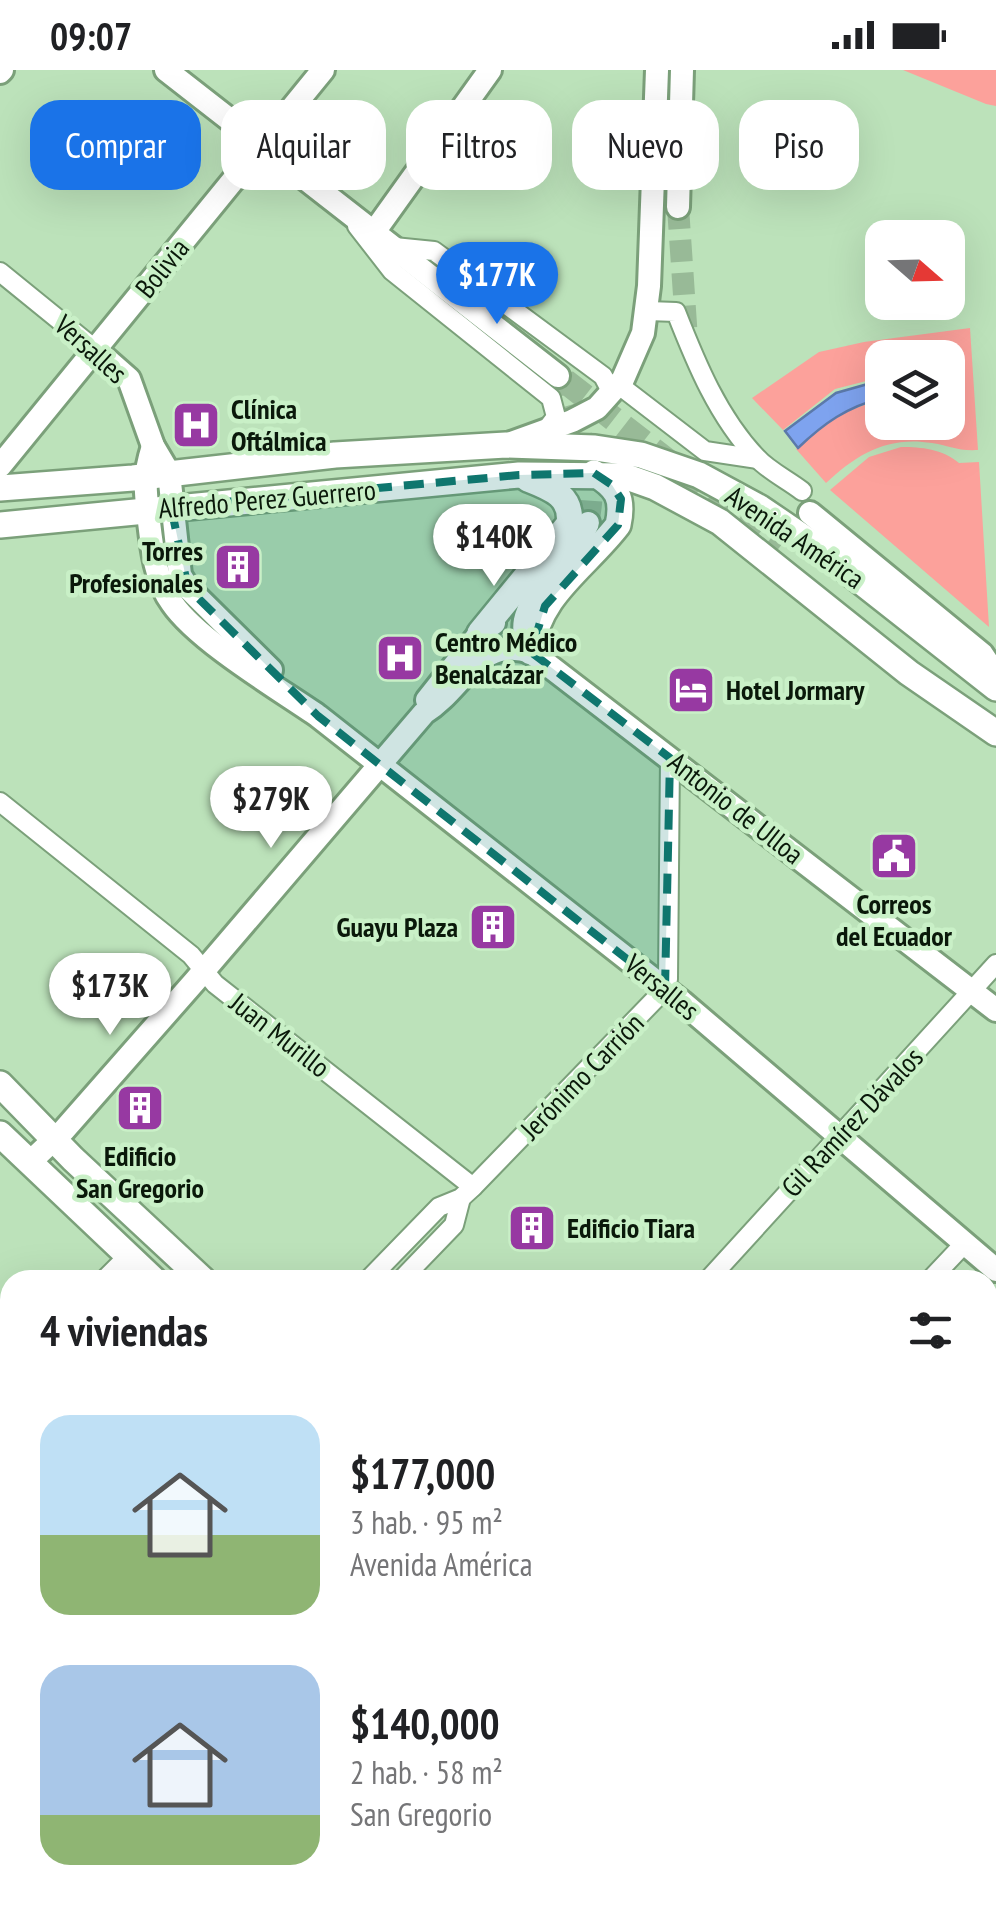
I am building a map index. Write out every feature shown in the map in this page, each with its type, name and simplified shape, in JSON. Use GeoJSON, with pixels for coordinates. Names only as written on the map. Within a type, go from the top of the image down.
{"type":"FeatureCollection","features":[{"type":"Feature","properties":{"kind":"main road","name":"Alfredo Perez Guerrero"},"geometry":{"type":"LineString","coordinates":[[0,488],[334,456],[506,445]]}},
{"type":"Feature","properties":{"kind":"main road","name":"Avenida América"},"geometry":{"type":"LineString","coordinates":[[506,445],[621,452],[661,460],[738,494],[800,535],[996,688]]}},
{"type":"Feature","properties":{"kind":"main road","name":"Alfredo Perez Guerrero"},"geometry":{"type":"LineString","coordinates":[[0,526],[519,476],[594,473]]}},
{"type":"Feature","properties":{"kind":"main road","name":"Avenida América"},"geometry":{"type":"LineString","coordinates":[[594,473],[639,480],[720,522],[909,672],[996,730]]}},
{"type":"Feature","properties":{"kind":"main road"},"geometry":{"type":"LineString","coordinates":[[531,652],[544,606],[618,525],[622,508],[618,492],[594,473]]}},
{"type":"Feature","properties":{"kind":"main road"},"geometry":{"type":"LineString","coordinates":[[480,633],[568,524],[569,509],[563,496],[519,476]]}},
{"type":"Feature","properties":{"kind":"main road"},"geometry":{"type":"LineString","coordinates":[[779,548],[996,730]]}},
{"type":"Feature","properties":{"kind":"main road"},"geometry":{"type":"LineString","coordinates":[[0,1084],[192,1270]]}},
{"type":"Feature","properties":{"kind":"main road"},"geometry":{"type":"LineString","coordinates":[[0,1134],[144,1270]]}},
{"type":"Feature","properties":{"kind":"street"},"geometry":{"type":"LineString","coordinates":[[166,70],[221,111]]}},
{"type":"Feature","properties":{"kind":"street","name":"Bolivia"},"geometry":{"type":"LineString","coordinates":[[298,100],[323,70]]}},
{"type":"Feature","properties":{"kind":"street"},"geometry":{"type":"LineString","coordinates":[[374,232],[490,70]]}},
{"type":"Feature","properties":{"kind":"street"},"geometry":{"type":"LineString","coordinates":[[506,445],[583,416],[616,389],[644,333],[657,70]]}},
{"type":"Feature","properties":{"kind":"street"},"geometry":{"type":"LineString","coordinates":[[678,207],[682,70]]}},
{"type":"Feature","properties":{"kind":"street","name":"Bolivia"},"geometry":{"type":"LineString","coordinates":[[0,466],[225,190]]}},
{"type":"Feature","properties":{"kind":"street"},"geometry":{"type":"LineString","coordinates":[[323,190],[558,376]]}},
{"type":"Feature","properties":{"kind":"street"},"geometry":{"type":"LineString","coordinates":[[338,202],[392,272],[551,398],[556,417],[546,430]]}},
{"type":"Feature","properties":{"kind":"street"},"geometry":{"type":"LineString","coordinates":[[394,247],[434,251],[705,451],[758,459]]}},
{"type":"Feature","properties":{"kind":"street","name":"Versalles"},"geometry":{"type":"LineString","coordinates":[[0,272],[129,379],[153,446],[159,509],[155,558],[170,602],[188,621],[318,716],[665,988],[996,1270]]}},
{"type":"Feature","properties":{"kind":"street"},"geometry":{"type":"LineString","coordinates":[[648,311],[676,312],[723,413],[758,459],[982,654],[996,675]]}},
{"type":"Feature","properties":{"kind":"street"},"geometry":{"type":"LineString","coordinates":[[424,713],[429,694],[480,633],[540,586],[578,544],[588,524]]}},
{"type":"Feature","properties":{"kind":"street"},"geometry":{"type":"LineString","coordinates":[[531,652],[523,634],[523,618],[540,586]]}},
{"type":"Feature","properties":{"kind":"street"},"geometry":{"type":"LineString","coordinates":[[30,1162],[55,1140],[204,971],[424,713],[443,702],[492,651],[505,646],[531,652]]}},
{"type":"Feature","properties":{"kind":"street","name":"Antonio de Ulloa"},"geometry":{"type":"LineString","coordinates":[[531,652],[996,1010]]}},
{"type":"Feature","properties":{"kind":"street","name":"Jerónimo Carrión"},"geometry":{"type":"LineString","coordinates":[[378,1270],[439,1207],[467,1192],[665,988],[670,758]]}},
{"type":"Feature","properties":{"kind":"street","name":"Juan Murillo"},"geometry":{"type":"LineString","coordinates":[[0,802],[191,955],[215,984],[467,1192]]}},
{"type":"Feature","properties":{"kind":"street","name":"Gil Ramírez Dávalos"},"geometry":{"type":"LineString","coordinates":[[717,1270],[996,964]]}},
{"type":"Feature","properties":{"kind":"street","name":"Jerónimo Carrión"},"geometry":{"type":"LineString","coordinates":[[411,1270],[454,1225],[467,1192]]}},
{"type":"Feature","properties":{"kind":"street"},"geometry":{"type":"LineString","coordinates":[[939,1270],[964,1244]]}},
{"type":"Feature","properties":{"kind":"street"},"geometry":{"type":"LineString","coordinates":[[114,1270],[129,1255]]}},
{"type":"Feature","properties":{"kind":"highlighted area"},"geometry":{"type":"Polygon","coordinates":[[[594,473],[612,485],[621,499],[618,525],[545,606],[531,652],[670,758],[665,989],[318,716],[188,588],[171,507],[519,475],[594,473]]]}},
{"type":"Feature","properties":{"kind":"shaded area"},"geometry":{"type":"Polygon","coordinates":[[[903,70],[996,70],[996,106],[986,104],[903,70]]]}},
{"type":"Feature","properties":{"kind":"shaded area"},"geometry":{"type":"Polygon","coordinates":[[[970,328],[978,450],[901,442],[862,455],[826,483],[796,449],[836,416],[865,405],[865,440],[965,440],[965,340],[879,340],[970,328]]]}},
{"type":"Feature","properties":{"kind":"shaded area"},"geometry":{"type":"Polygon","coordinates":[[[864,342],[865,381],[835,389],[783,430],[752,398],[819,352],[864,342]]]}},
{"type":"Feature","properties":{"kind":"shaded area"},"geometry":{"type":"Polygon","coordinates":[[[901,447],[932,450],[959,463],[979,462],[989,627],[830,490],[869,457],[901,447]]]}},
{"type":"Feature","properties":{"kind":"water"},"geometry":{"type":"Polygon","coordinates":[[[865,385],[865,404],[837,417],[798,448],[785,431],[836,393],[865,385]]]}},
{"type":"Feature","properties":{"kind":"tunnel"},"geometry":{"type":"LineString","coordinates":[[678,207],[687,339]]}},
{"type":"Feature","properties":{"kind":"tunnel"},"geometry":{"type":"LineString","coordinates":[[558,376],[565,381],[586,450],[591,483],[588,523]]}},
{"type":"Feature","properties":{"kind":"tunnel"},"geometry":{"type":"LineString","coordinates":[[565,381],[779,548]]}},
{"type":"Feature","properties":{"kind":"place","name":"Clínica Oftálmica"},"geometry":{"type":"Point","coordinates":[196,425]}},
{"type":"Feature","properties":{"kind":"place","name":"Torres Profesionales"},"geometry":{"type":"Point","coordinates":[238,567]}},
{"type":"Feature","properties":{"kind":"place","name":"Centro Médico Benalcázar"},"geometry":{"type":"Point","coordinates":[400,658]}},
{"type":"Feature","properties":{"kind":"place","name":"Hotel Jormary"},"geometry":{"type":"Point","coordinates":[691,690]}},
{"type":"Feature","properties":{"kind":"place","name":"Correos del Ecuador"},"geometry":{"type":"Point","coordinates":[894,856]}},
{"type":"Feature","properties":{"kind":"place","name":"Guayu Plaza"},"geometry":{"type":"Point","coordinates":[493,927]}},
{"type":"Feature","properties":{"kind":"place","name":"Edificio San Gregorio"},"geometry":{"type":"Point","coordinates":[140,1108]}},
{"type":"Feature","properties":{"kind":"place","name":"Edificio Tiara"},"geometry":{"type":"Point","coordinates":[532,1228]}}]}
